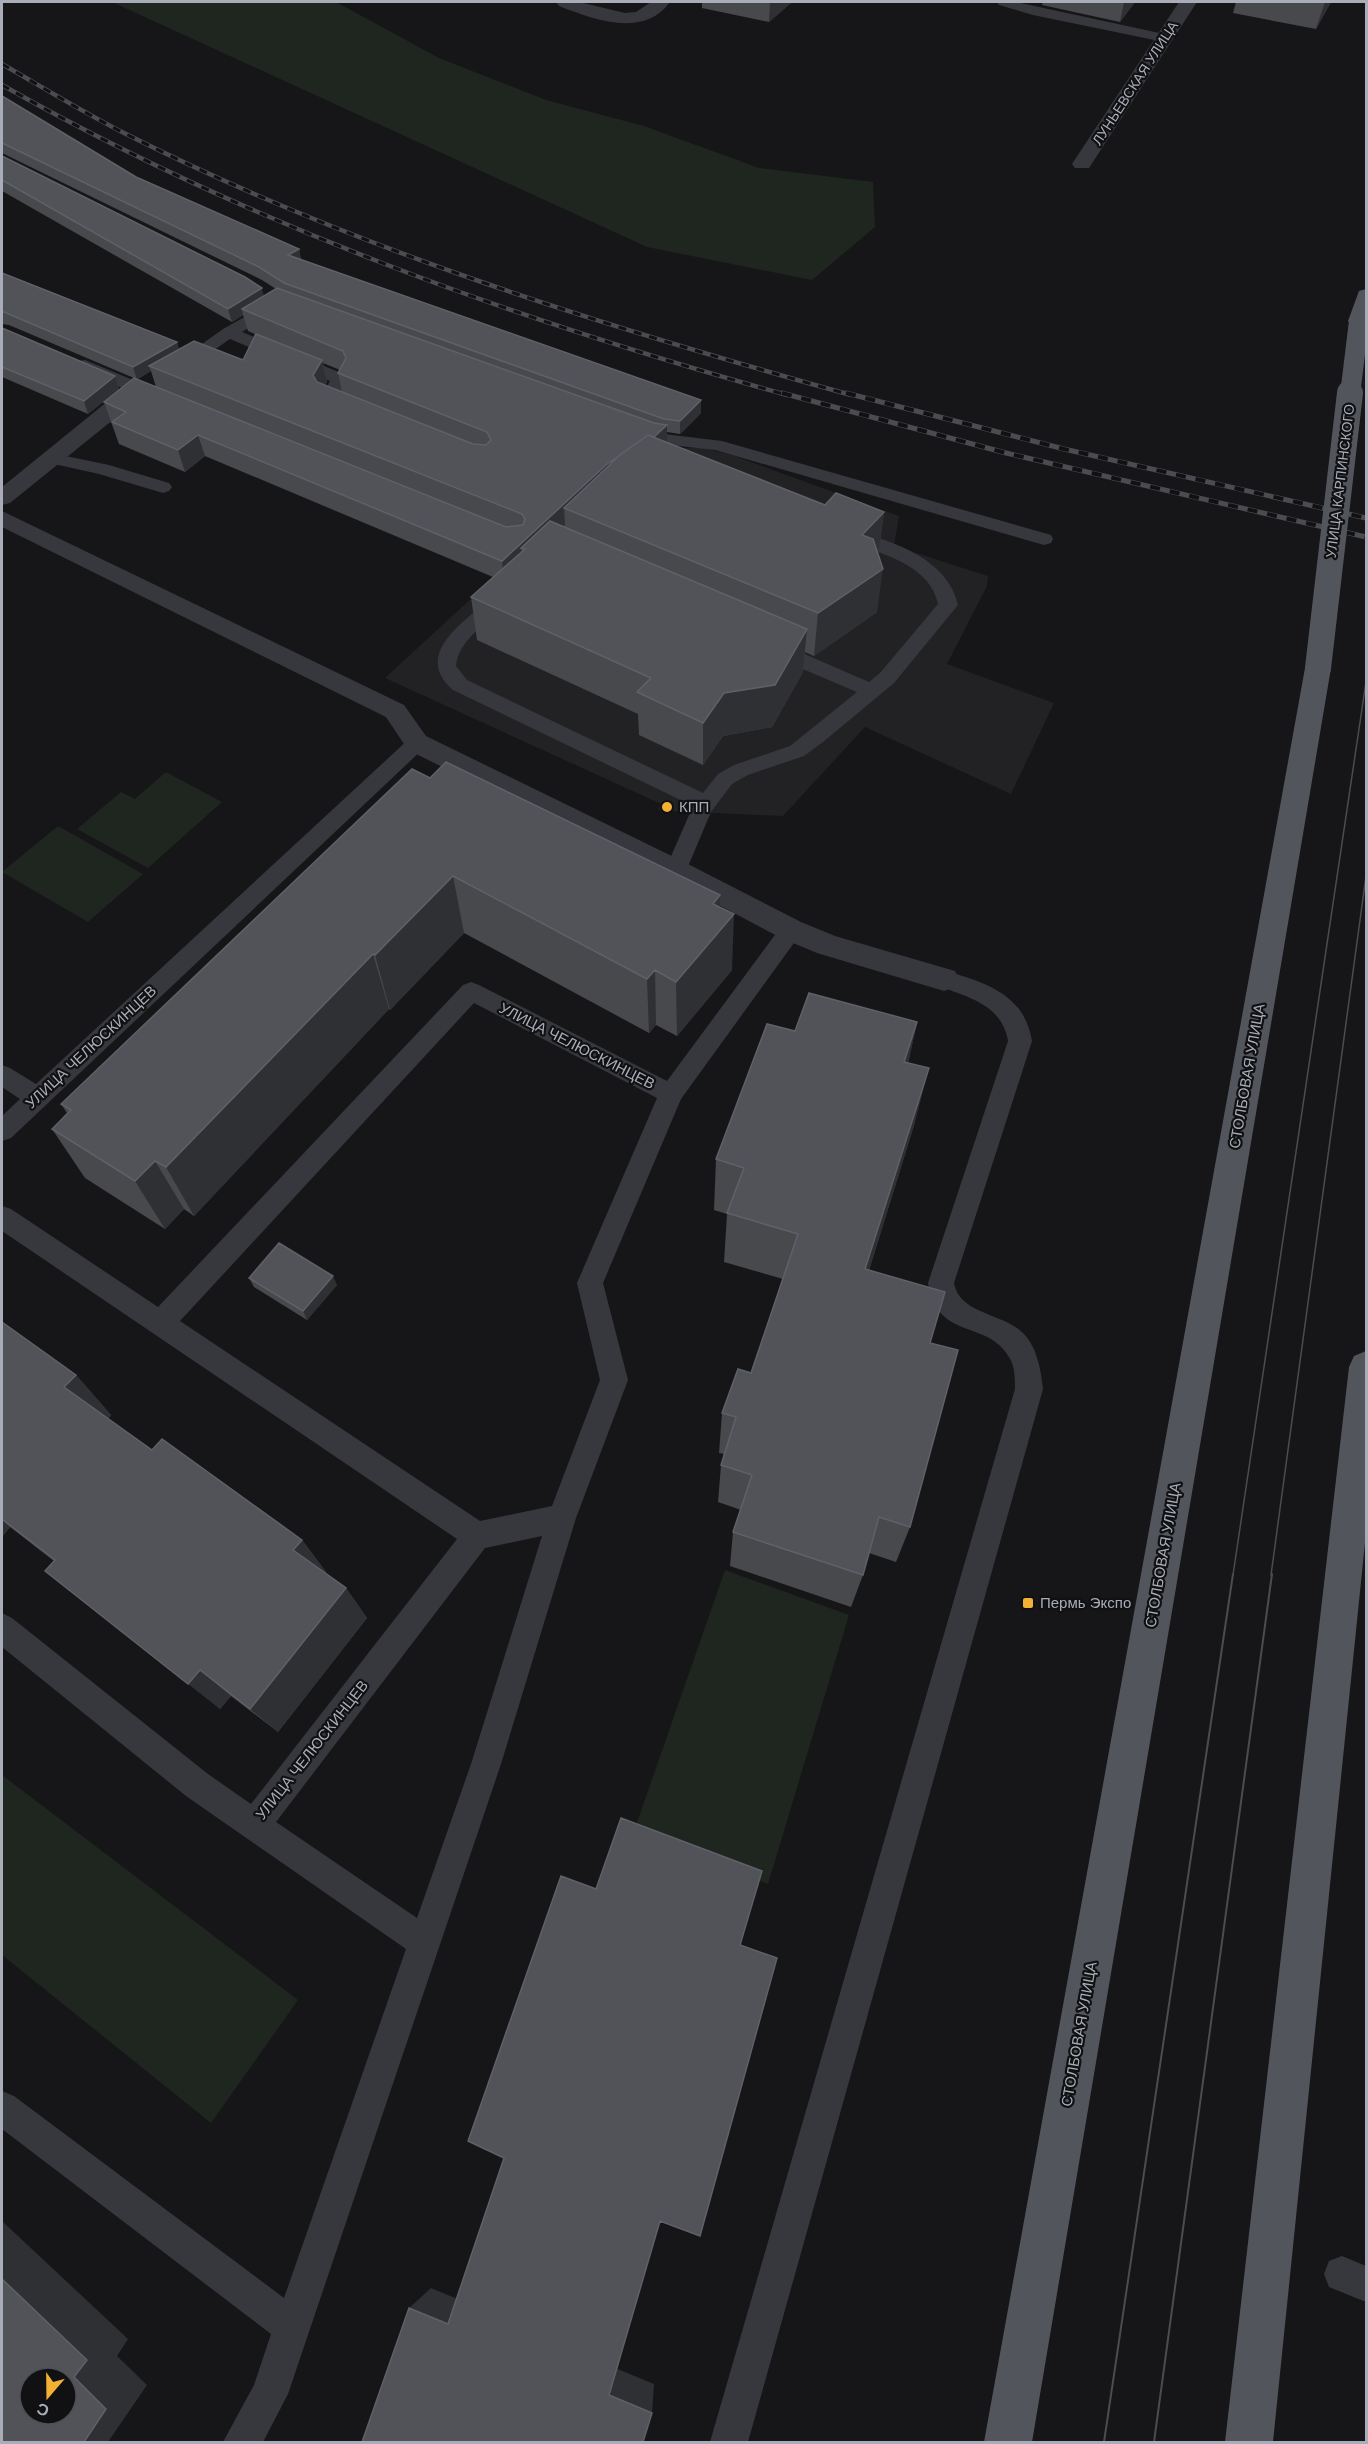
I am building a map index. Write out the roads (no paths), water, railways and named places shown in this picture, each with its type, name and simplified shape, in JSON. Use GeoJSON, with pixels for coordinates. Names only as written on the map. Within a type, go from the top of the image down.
{"type":"FeatureCollection","features":[{"type":"Feature","properties":{"kind":"main road","name":"УЛИЦА КАРПИНСКОГО"},"geometry":{"type":"LineString","coordinates":[[1318,668],[1359,321],[1366,295]]}},
{"type":"Feature","properties":{"kind":"main road","name":"СТОЛБОВАЯ УЛИЦА"},"geometry":{"type":"LineString","coordinates":[[1008,2442],[1318,668]]}},
{"type":"Feature","properties":{"kind":"main road"},"geometry":{"type":"LineString","coordinates":[[1249,2442],[1366,1367]]}},
{"type":"Feature","properties":{"kind":"street"},"geometry":{"type":"LineString","coordinates":[[565,2],[632,19],[643,16],[661,2]]}},
{"type":"Feature","properties":{"kind":"street","name":"ЛУНЬЕВСКАЯ УЛИЦА"},"geometry":{"type":"LineString","coordinates":[[1082,164],[1188,2]]}},
{"type":"Feature","properties":{"kind":"street"},"geometry":{"type":"LineString","coordinates":[[2,498],[153,380]]}},
{"type":"Feature","properties":{"kind":"street"},"geometry":{"type":"LineString","coordinates":[[2,518],[394,711],[417,743],[676,870],[791,930],[827,945],[944,979]]}},
{"type":"Feature","properties":{"kind":"lane"},"geometry":{"type":"LineString","coordinates":[[1004,2],[1033,11],[1164,39]]}},
{"type":"Feature","properties":{"kind":"lane"},"geometry":{"type":"LineString","coordinates":[[68,358],[123,381],[153,380],[229,333],[286,303],[264,291]]}},
{"type":"Feature","properties":{"kind":"lane"},"geometry":{"type":"LineString","coordinates":[[229,333],[340,379],[329,398],[362,412]]}},
{"type":"Feature","properties":{"kind":"lane"},"geometry":{"type":"LineString","coordinates":[[153,380],[178,405]]}},
{"type":"Feature","properties":{"kind":"lane"},"geometry":{"type":"LineString","coordinates":[[616,423],[661,439],[716,445],[1044,539]]}},
{"type":"Feature","properties":{"kind":"lane"},"geometry":{"type":"LineString","coordinates":[[51,459],[103,469],[163,487]]}},
{"type":"Feature","properties":{"kind":"lane"},"geometry":{"type":"LineString","coordinates":[[676,870],[706,803],[725,779],[741,770],[797,751],[887,678],[948,605],[948,596],[943,586],[922,565],[826,526]]}},
{"type":"Feature","properties":{"kind":"lane"},"geometry":{"type":"LineString","coordinates":[[518,585],[452,646],[446,655],[446,666],[450,677],[460,685],[706,803]]}},
{"type":"Feature","properties":{"kind":"lane"},"geometry":{"type":"LineString","coordinates":[[754,641],[872,691]]}},
{"type":"Feature","properties":{"kind":"lane","name":"УЛИЦА ЧЕЛЮСКИНЦЕВ"},"geometry":{"type":"LineString","coordinates":[[2,1131],[417,743]]}},
{"type":"Feature","properties":{"kind":"lane"},"geometry":{"type":"LineString","coordinates":[[671,1094],[791,930]]}},
{"type":"Feature","properties":{"kind":"lane"},"geometry":{"type":"LineString","coordinates":[[729,2442],[1029,1389],[1028,1370],[1024,1358],[1012,1340],[957,1312],[946,1304],[941,1295],[941,1283],[1020,1041],[1020,1030],[1013,1016],[1003,1005],[988,996],[944,979]]}},
{"type":"Feature","properties":{"kind":"lane","name":"УЛИЦА ЧЕЛЮСКИНЦЕВ"},"geometry":{"type":"LineString","coordinates":[[162,1322],[471,991],[671,1094],[590,1283],[614,1380],[562,1518],[486,1764],[269,2394],[242,2442]]}},
{"type":"Feature","properties":{"kind":"lane"},"geometry":{"type":"LineString","coordinates":[[2,1075],[37,1098]]}},
{"type":"Feature","properties":{"kind":"lane"},"geometry":{"type":"LineString","coordinates":[[2,1217],[162,1322],[477,1536],[562,1518]]}},
{"type":"Feature","properties":{"kind":"lane","name":"УЛИЦА ЧЕЛЮСКИНЦЕВ"},"geometry":{"type":"LineString","coordinates":[[2,1628],[196,1785],[254,1825],[477,1536]]}},
{"type":"Feature","properties":{"kind":"lane"},"geometry":{"type":"LineString","coordinates":[[254,1825],[424,1942]]}},
{"type":"Feature","properties":{"kind":"lane"},"geometry":{"type":"LineString","coordinates":[[2,2108],[291,2326]]}},
{"type":"Feature","properties":{"kind":"tram line"},"geometry":{"type":"LineString","coordinates":[[1233,1575],[1366,682]]}},
{"type":"Feature","properties":{"kind":"tram line"},"geometry":{"type":"LineString","coordinates":[[1271,1575],[1366,876]]}},
{"type":"Feature","properties":{"kind":"tram line"},"geometry":{"type":"LineString","coordinates":[[1104,2442],[1233,1574]]}},
{"type":"Feature","properties":{"kind":"tram line"},"geometry":{"type":"LineString","coordinates":[[1154,2442],[1272,1574]]}},
{"type":"Feature","properties":{"kind":"railway"},"geometry":{"type":"LineString","coordinates":[[2,64],[122,132],[298,213],[480,282],[665,341],[851,395]]}},
{"type":"Feature","properties":{"kind":"railway"},"geometry":{"type":"LineString","coordinates":[[2,85],[190,182],[385,264],[484,301],[584,334],[787,395]]}},
{"type":"Feature","properties":{"kind":"railway"},"geometry":{"type":"LineString","coordinates":[[782,393],[1006,453],[1366,537]]}},
{"type":"Feature","properties":{"kind":"railway"},"geometry":{"type":"LineString","coordinates":[[846,393],[1064,449],[1366,518]]}},
{"type":"Feature","properties":{"kind":"place","name":"КПП"},"geometry":{"type":"Point","coordinates":[667,807]}},
{"type":"Feature","properties":{"kind":"place","name":"Пермь Экспо"},"geometry":{"type":"Point","coordinates":[1028,1603]}}]}
